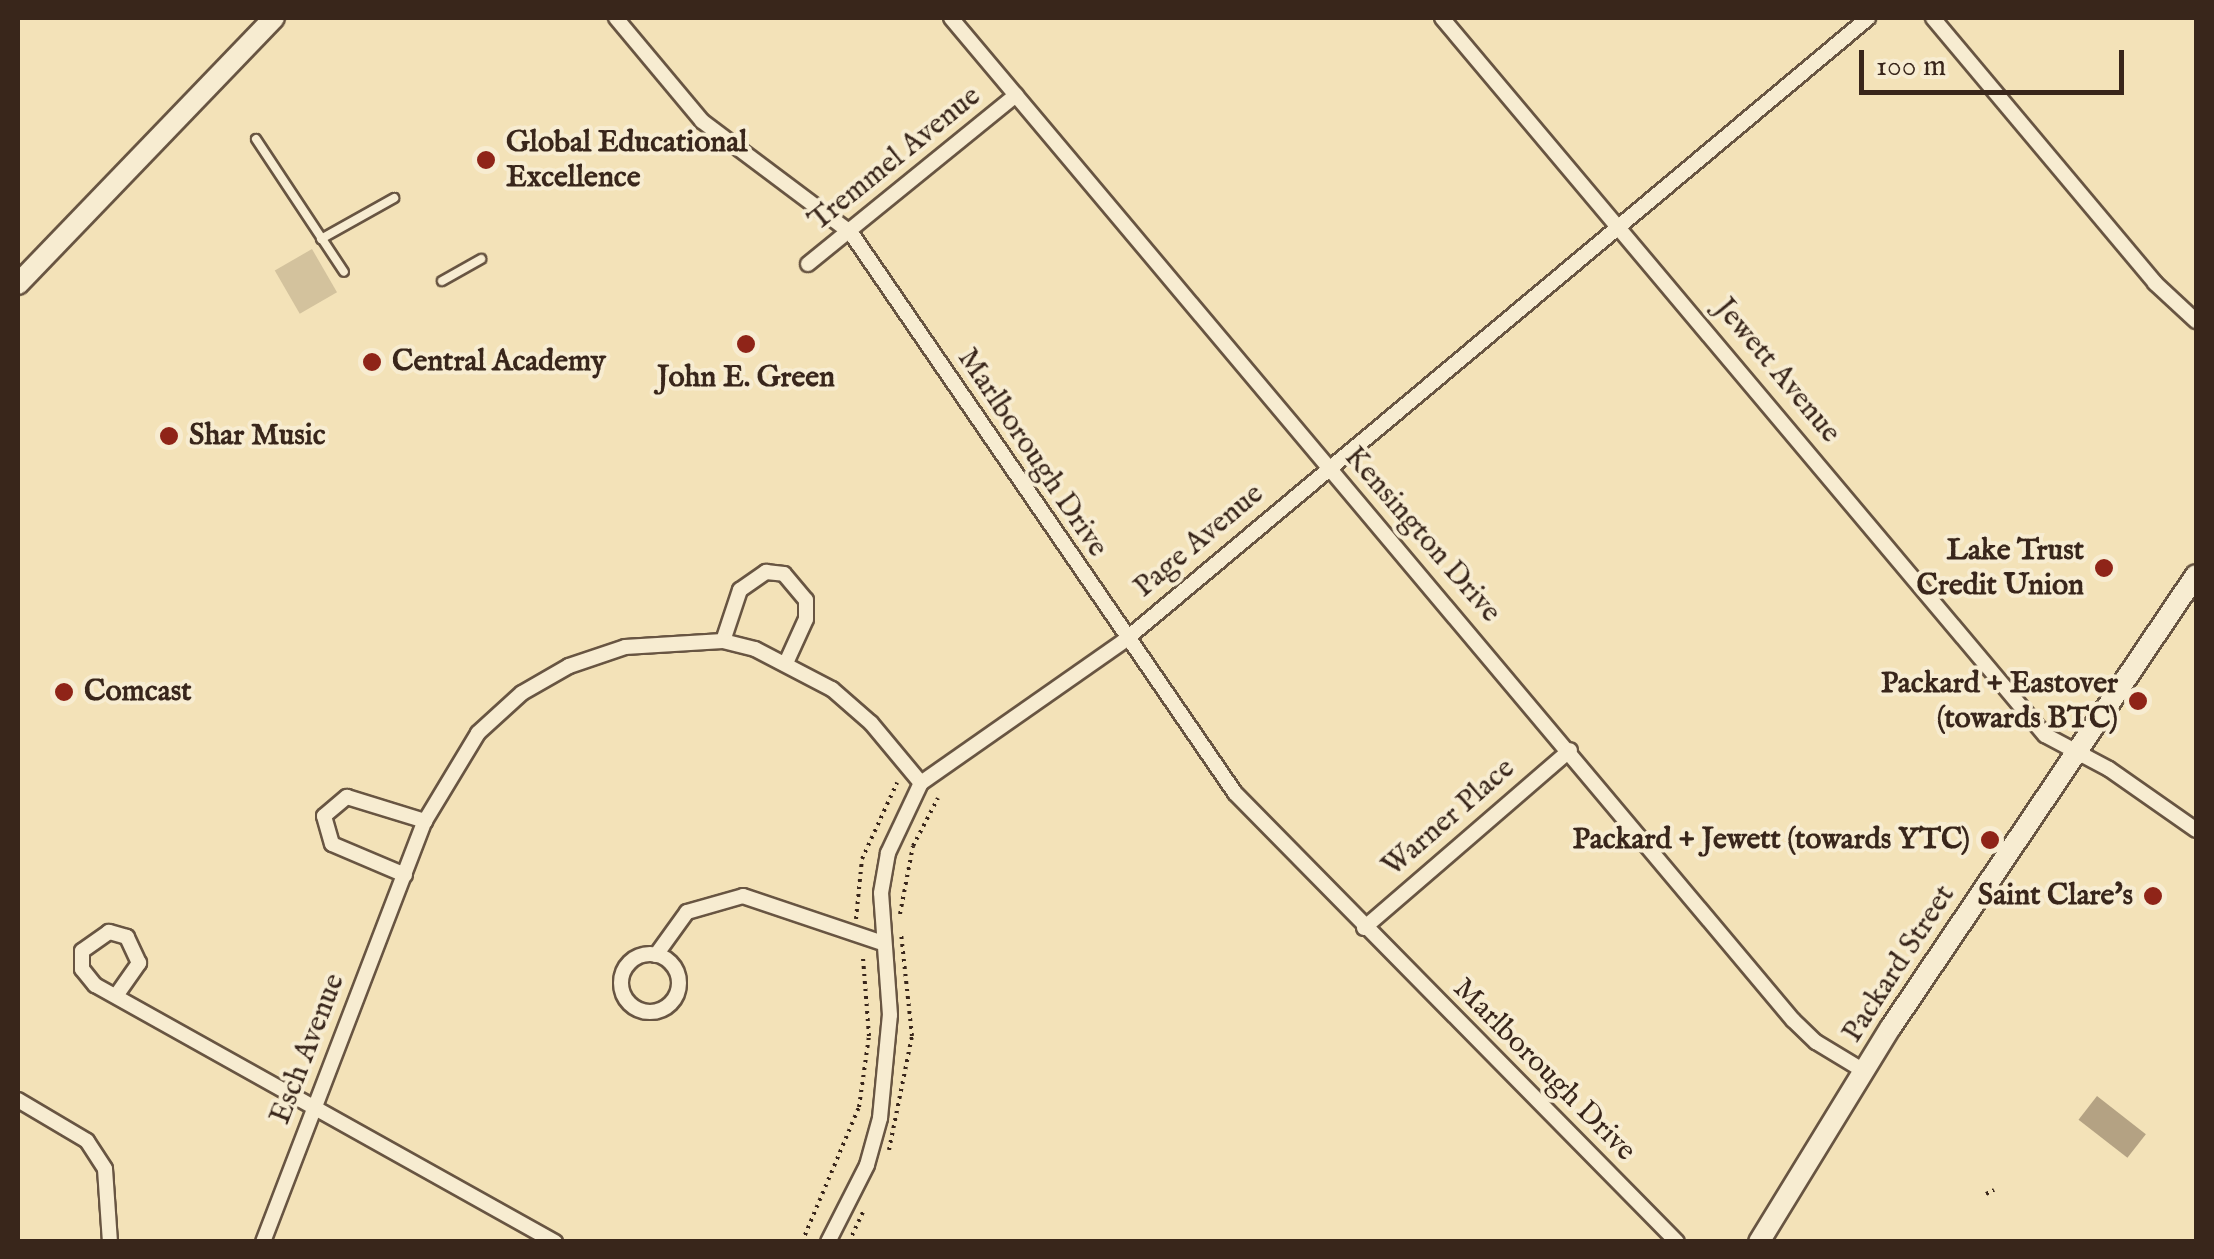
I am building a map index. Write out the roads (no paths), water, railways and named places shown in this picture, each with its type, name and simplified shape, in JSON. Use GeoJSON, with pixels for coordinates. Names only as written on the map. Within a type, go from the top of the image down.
{"type":"FeatureCollection","features":[{"type":"Feature","properties":{"kind":"main road"},"geometry":{"type":"LineString","coordinates":[[18,284],[274,18]]}},
{"type":"Feature","properties":{"kind":"main road","name":"Packard Street"},"geometry":{"type":"LineString","coordinates":[[1760,1242],[1864,1071],[2196,575]]}},
{"type":"Feature","properties":{"kind":"street","name":"Marlborough Drive"},"geometry":{"type":"LineString","coordinates":[[616,18],[702,122],[851,233],[1125,640],[1235,793],[1677,1242]]}},
{"type":"Feature","properties":{"kind":"street","name":"Kensington Drive"},"geometry":{"type":"LineString","coordinates":[[951,18],[1804,1032],[1864,1071]]}},
{"type":"Feature","properties":{"kind":"street","name":"Jewett Avenue"},"geometry":{"type":"LineString","coordinates":[[1442,18],[2044,734],[2196,830]]}},
{"type":"Feature","properties":{"kind":"street","name":"Page Avenue"},"geometry":{"type":"LineString","coordinates":[[828,1242],[866,1165],[888,1080],[890,1015],[880,942],[888,853],[921,783],[1125,640],[1617,224],[1868,18]]}},
{"type":"Feature","properties":{"kind":"street"},"geometry":{"type":"LineString","coordinates":[[1933,18],[2155,283],[2196,321]]}},
{"type":"Feature","properties":{"kind":"street","name":"Tremmel Avenue"},"geometry":{"type":"LineString","coordinates":[[808,264],[851,233],[1016,95]]}},
{"type":"Feature","properties":{"kind":"street"},"geometry":{"type":"LineString","coordinates":[[723,642],[740,590],[766,572],[784,574],[806,600],[806,619],[786,663]]}},
{"type":"Feature","properties":{"kind":"street","name":"Esch Avenue"},"geometry":{"type":"LineString","coordinates":[[262,1242],[426,822],[478,733],[522,694],[570,666],[625,647],[723,642],[786,663],[871,722],[921,783]]}},
{"type":"Feature","properties":{"kind":"street","name":"Warner Place"},"geometry":{"type":"LineString","coordinates":[[1364,928],[1570,750]]}},
{"type":"Feature","properties":{"kind":"street"},"geometry":{"type":"LineString","coordinates":[[405,875],[332,844],[324,816],[347,797],[426,822]]}},
{"type":"Feature","properties":{"kind":"street"},"geometry":{"type":"LineString","coordinates":[[656,955],[672,964],[679,983],[673,1001],[647,1012],[624,997],[621,979],[638,957],[656,955],[687,912],[742,896],[880,942]]}},
{"type":"Feature","properties":{"kind":"street"},"geometry":{"type":"LineString","coordinates":[[118,993],[139,963],[126,936],[109,932],[82,952],[82,970],[95,984],[118,993],[555,1242]]}},
{"type":"Feature","properties":{"kind":"street"},"geometry":{"type":"LineString","coordinates":[[18,1100],[87,1141],[105,1169],[110,1242]]}},
{"type":"Feature","properties":{"kind":"lane"},"geometry":{"type":"LineString","coordinates":[[256,140],[344,272]]}},
{"type":"Feature","properties":{"kind":"lane"},"geometry":{"type":"LineString","coordinates":[[321,239],[394,198]]}},
{"type":"Feature","properties":{"kind":"lane"},"geometry":{"type":"LineString","coordinates":[[442,281],[481,259]]}},
{"type":"Feature","properties":{"kind":"place","name":"Global Educational Excellence"},"geometry":{"type":"Point","coordinates":[486,160]}},
{"type":"Feature","properties":{"kind":"place","name":"John E. Green"},"geometry":{"type":"Point","coordinates":[746,344]}},
{"type":"Feature","properties":{"kind":"place","name":"Central Academy"},"geometry":{"type":"Point","coordinates":[372,362]}},
{"type":"Feature","properties":{"kind":"place","name":"Shar Music"},"geometry":{"type":"Point","coordinates":[169,436]}},
{"type":"Feature","properties":{"kind":"place","name":"Lake Trust Credit Union"},"geometry":{"type":"Point","coordinates":[2104,568]}},
{"type":"Feature","properties":{"kind":"place","name":"Comcast"},"geometry":{"type":"Point","coordinates":[64,692]}},
{"type":"Feature","properties":{"kind":"place","name":"Packard + Eastover (towards BTC)"},"geometry":{"type":"Point","coordinates":[2138,701]}},
{"type":"Feature","properties":{"kind":"place","name":"Packard + Jewett (towards YTC)"},"geometry":{"type":"Point","coordinates":[1990,840]}},
{"type":"Feature","properties":{"kind":"place","name":"Saint Clare's"},"geometry":{"type":"Point","coordinates":[2153,896]}}]}
